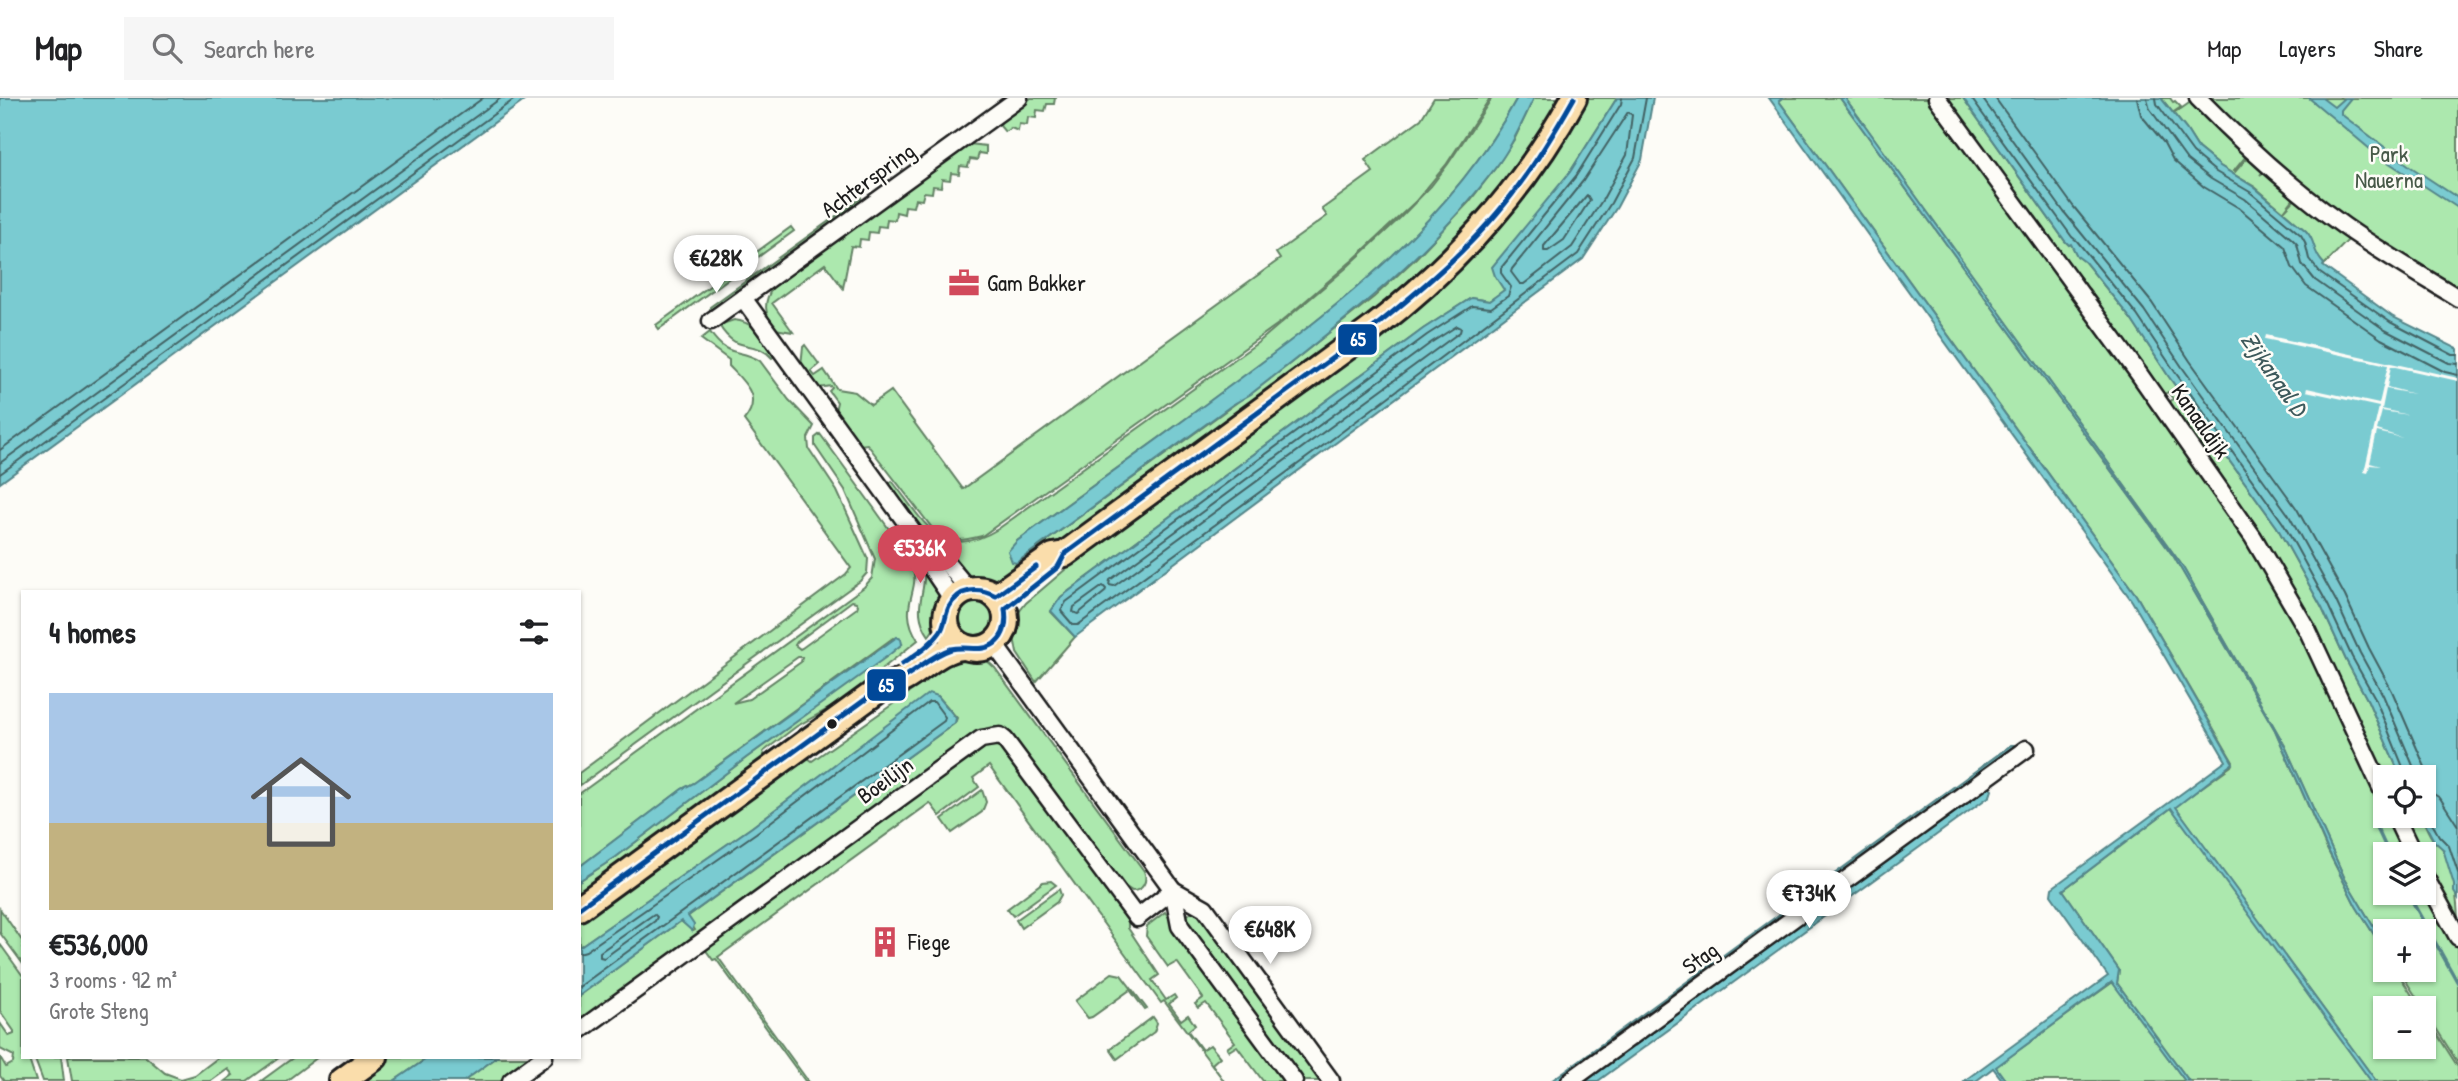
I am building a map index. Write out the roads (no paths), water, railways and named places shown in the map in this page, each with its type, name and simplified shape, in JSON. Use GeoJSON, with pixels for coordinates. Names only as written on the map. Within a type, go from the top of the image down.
{"type":"FeatureCollection","features":[{"type":"Feature","properties":{"kind":"main road"},"geometry":{"type":"LineString","coordinates":[[1000,602],[1058,567],[1065,554],[1344,350],[1421,290],[1472,240],[1518,187],[1574,98]]}},
{"type":"Feature","properties":{"kind":"main road"},"geometry":{"type":"LineString","coordinates":[[581,907],[884,686],[895,684],[949,649],[963,647],[979,650],[994,644],[1004,632],[1007,617],[1000,602],[983,590],[956,603],[934,639],[890,674],[884,686]]}},
{"type":"Feature","properties":{"kind":"main road"},"geometry":{"type":"LineString","coordinates":[[956,603],[952,638],[963,647]]}},
{"type":"Feature","properties":{"kind":"main road"},"geometry":{"type":"LineString","coordinates":[[342,1081],[372,1059]]}},
{"type":"Feature","properties":{"kind":"street","name":"Achterspring"},"geometry":{"type":"LineString","coordinates":[[711,321],[1019,98]]}},
{"type":"Feature","properties":{"kind":"street","name":"Kanaaldijk"},"geometry":{"type":"LineString","coordinates":[[1937,98],[2139,374],[2253,537],[2308,631],[2373,770]]}},
{"type":"Feature","properties":{"kind":"street"},"geometry":{"type":"LineString","coordinates":[[2198,98],[2291,184],[2343,225],[2402,265],[2458,298]]}},
{"type":"Feature","properties":{"kind":"street"},"geometry":{"type":"LineString","coordinates":[[743,298],[927,551],[944,560],[956,603]]}},
{"type":"Feature","properties":{"kind":"street"},"geometry":{"type":"LineString","coordinates":[[994,644],[1173,890],[1205,908],[1331,1081]]}},
{"type":"Feature","properties":{"kind":"street","name":"Boeilijn"},"geometry":{"type":"LineString","coordinates":[[581,1030],[981,739],[1000,736],[1005,740],[1137,918],[1173,890]]}},
{"type":"Feature","properties":{"kind":"street","name":"Stag"},"geometry":{"type":"LineString","coordinates":[[1570,1081],[2026,748]]}},
{"type":"Feature","properties":{"kind":"street"},"geometry":{"type":"LineString","coordinates":[[1173,890],[1180,926],[1294,1081]]}},
{"type":"Feature","properties":{"kind":"street"},"geometry":{"type":"LineString","coordinates":[[2436,897],[2458,937]]}},
{"type":"Feature","properties":{"kind":"street"},"geometry":{"type":"LineString","coordinates":[[511,1081],[541,1059]]}},
{"type":"Feature","properties":{"kind":"water"},"geometry":{"type":"Polygon","coordinates":[[[0,98],[528,98],[0,483],[0,98]]]}},
{"type":"Feature","properties":{"kind":"water"},"geometry":{"type":"Polygon","coordinates":[[[1517,98],[1534,98],[1499,163],[1444,228],[1383,287],[1251,394],[1232,405],[1016,563],[1012,562],[1008,551],[1017,541],[1310,326],[1389,259],[1459,184],[1490,143],[1517,98]]]}},
{"type":"Feature","properties":{"kind":"water"},"geometry":{"type":"Polygon","coordinates":[[[1617,98],[1653,98],[1642,160],[1617,207],[1583,259],[1075,637],[1051,611],[1061,597],[1423,329],[1471,298],[1489,301],[1504,290],[1492,267],[1570,172],[1617,98]]]}},
{"type":"Feature","properties":{"kind":"water"},"geometry":{"type":"Polygon","coordinates":[[[1769,98],[1783,98],[1779,101],[2136,595],[2233,763],[2176,807],[2376,1081],[2371,1081],[2171,808],[2063,890],[2119,970],[2117,983],[2189,1081],[2185,1081],[2112,982],[1996,1067],[2006,1081],[2003,1081],[1993,1068],[1976,1081],[1964,1081],[2108,976],[2051,895],[2052,888],[2226,761],[2132,601],[1769,98]]]}},
{"type":"Feature","properties":{"kind":"water"},"geometry":{"type":"Polygon","coordinates":[[[1840,98],[1845,98],[2181,564],[2285,746],[2345,879],[2373,926],[2373,933],[2356,906],[2327,848],[2275,730],[2174,557],[1840,98]]]}},
{"type":"Feature","properties":{"kind":"water","name":"Zijkanaal D"},"geometry":{"type":"Polygon","coordinates":[[[1963,98],[2161,98],[2198,148],[2220,166],[2254,187],[2306,231],[2323,266],[2393,317],[2458,349],[2458,898],[2443,849],[2434,841],[2427,828],[2436,828],[2436,765],[2396,765],[2322,608],[2277,527],[2169,377],[2131,319],[2085,262],[2077,256],[2071,244],[2065,241],[1963,98]]]}},
{"type":"Feature","properties":{"kind":"water"},"geometry":{"type":"Polygon","coordinates":[[[2309,98],[2322,98],[2334,107],[2344,98],[2351,98],[2341,110],[2341,114],[2411,167],[2458,198],[2458,208],[2377,155],[2309,98]]]}},
{"type":"Feature","properties":{"kind":"water"},"geometry":{"type":"Polygon","coordinates":[[[897,637],[901,639],[902,644],[889,655],[746,758],[616,857],[581,880],[581,865],[682,789],[897,637]]]}},
{"type":"Feature","properties":{"kind":"water"},"geometry":{"type":"Polygon","coordinates":[[[929,693],[938,696],[956,718],[955,723],[688,916],[694,925],[692,931],[681,921],[581,995],[581,946],[752,827],[929,693]]]}},
{"type":"Feature","properties":{"kind":"water"},"geometry":{"type":"Polygon","coordinates":[[[2011,745],[2016,745],[2017,751],[1560,1081],[1551,1081],[2011,745]]]}},
{"type":"Feature","properties":{"kind":"water"},"geometry":{"type":"Polygon","coordinates":[[[1989,785],[1992,790],[1990,796],[1598,1081],[1580,1081],[1989,785]]]}},
{"type":"Feature","properties":{"kind":"water"},"geometry":{"type":"Polygon","coordinates":[[[426,1059],[494,1059],[464,1081],[394,1081],[426,1059]]]}},
{"type":"Feature","properties":{"kind":"waterway"},"geometry":{"type":"LineString","coordinates":[[2377,828],[2383,842]]}},
{"type":"Feature","properties":{"kind":"waterway"},"geometry":{"type":"LineString","coordinates":[[2414,905],[2458,983]]}},
{"type":"Feature","properties":{"kind":"place","name":"Gam Bakker"},"geometry":{"type":"Point","coordinates":[964,283]}},
{"type":"Feature","properties":{"kind":"place","name":"Fiege"},"geometry":{"type":"Point","coordinates":[885,942]}},
{"type":"Feature","properties":{"kind":"park label","name":"Park Nauerna"},"geometry":{"type":"Point","coordinates":[2389,167]}}]}
